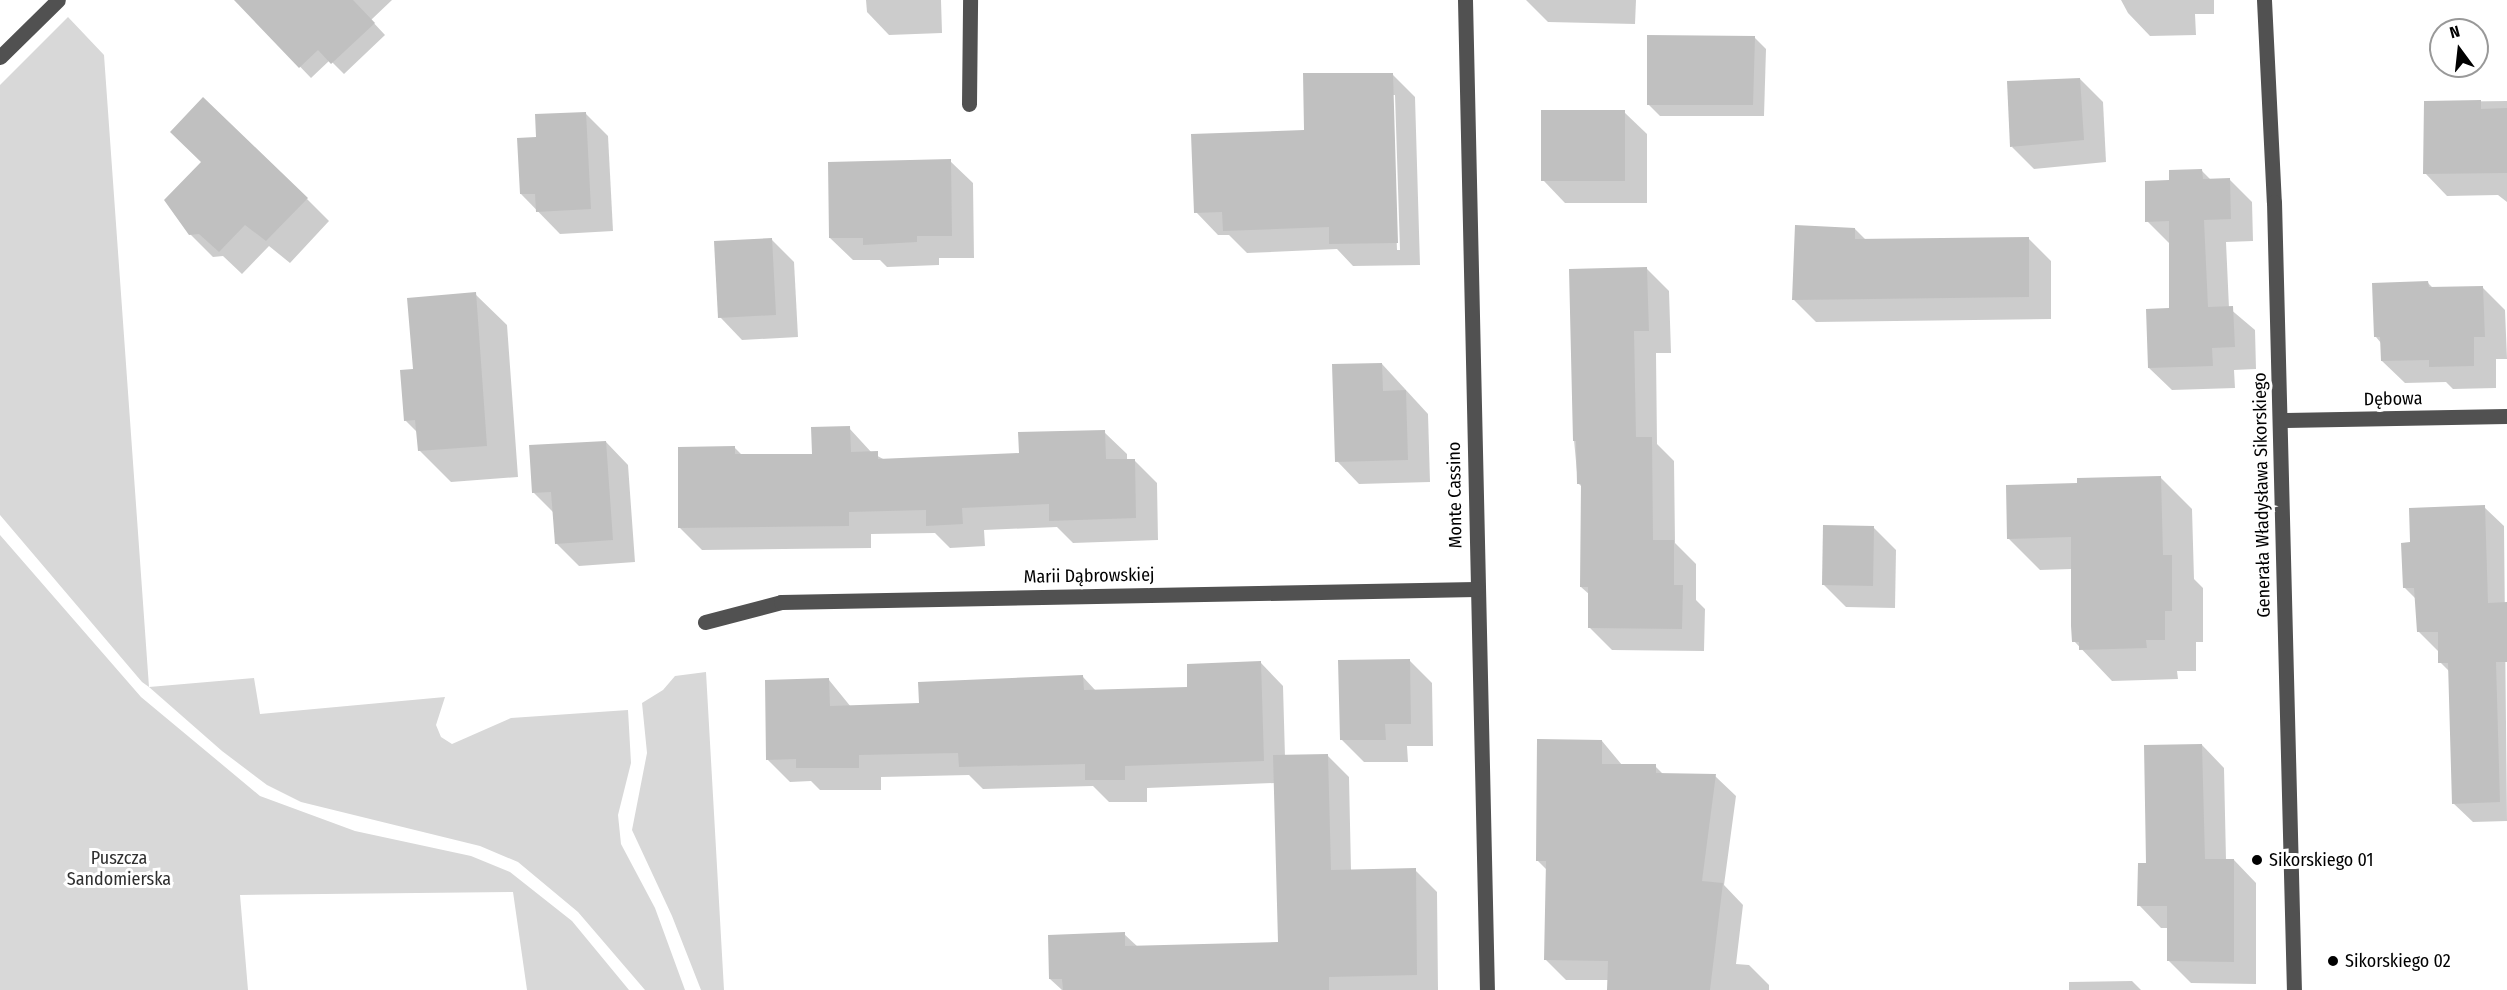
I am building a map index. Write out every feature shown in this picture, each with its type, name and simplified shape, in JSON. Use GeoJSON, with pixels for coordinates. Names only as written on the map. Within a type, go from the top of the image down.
{"type":"FeatureCollection","features":[{"type":"Feature","properties":{"kind":"street"},"geometry":{"type":"LineString","coordinates":[[0,57],[58,0]]}},
{"type":"Feature","properties":{"kind":"street"},"geometry":{"type":"LineString","coordinates":[[969,0],[969,104]]}},
{"type":"Feature","properties":{"kind":"street","name":"Monte Cassino"},"geometry":{"type":"LineString","coordinates":[[1465,0],[1476,589],[1487,990]]}},
{"type":"Feature","properties":{"kind":"street","name":"Generała Władysława Sikorskiego"},"geometry":{"type":"LineString","coordinates":[[2264,0],[2280,420],[2294,990]]}},
{"type":"Feature","properties":{"kind":"street","name":"Dębowa"},"geometry":{"type":"LineString","coordinates":[[2280,420],[2507,416]]}},
{"type":"Feature","properties":{"kind":"street","name":"Marii Dąbrowskiej"},"geometry":{"type":"LineString","coordinates":[[705,622],[781,602],[1476,589]]}},
{"type":"Feature","properties":{"kind":"green space"},"geometry":{"type":"Polygon","coordinates":[[[68,17],[104,55],[149,687],[142,682],[0,515],[0,85],[68,17]]]}},
{"type":"Feature","properties":{"kind":"green space","name":"Puszcza Sandomierska"},"geometry":{"type":"Polygon","coordinates":[[[0,535],[141,697],[260,796],[355,831],[471,856],[510,872],[572,921],[629,990],[527,990],[513,892],[240,895],[248,990],[0,990],[0,535]]]}},
{"type":"Feature","properties":{"kind":"green space"},"geometry":{"type":"Polygon","coordinates":[[[706,672],[724,990],[701,990],[672,916],[632,830],[647,753],[642,703],[663,690],[675,676],[706,672]]]}},
{"type":"Feature","properties":{"kind":"green space"},"geometry":{"type":"Polygon","coordinates":[[[254,678],[260,714],[445,697],[436,725],[441,737],[452,744],[511,718],[628,710],[631,763],[618,815],[621,844],[655,908],[685,990],[645,990],[578,912],[518,862],[480,846],[301,802],[267,785],[222,751],[149,687],[254,678]]]}},
{"type":"Feature","properties":{"kind":"building"},"geometry":{"type":"Polygon","coordinates":[[[234,0],[353,0],[375,23],[331,64],[318,50],[299,68],[234,0]]]}},
{"type":"Feature","properties":{"kind":"building"},"geometry":{"type":"Polygon","coordinates":[[[1647,35],[1755,36],[1753,105],[1647,105],[1647,35]]]}},
{"type":"Feature","properties":{"kind":"building"},"geometry":{"type":"Polygon","coordinates":[[[1303,73],[1393,73],[1398,243],[1329,244],[1329,227],[1223,231],[1222,212],[1194,213],[1191,134],[1304,130],[1303,73]]]}},
{"type":"Feature","properties":{"kind":"building"},"geometry":{"type":"Polygon","coordinates":[[[2080,78],[2084,140],[2010,147],[2007,81],[2080,78]]]}},
{"type":"Feature","properties":{"kind":"building"},"geometry":{"type":"Polygon","coordinates":[[[203,97],[308,198],[266,241],[245,225],[219,252],[199,234],[189,235],[164,200],[201,162],[170,132],[203,97]]]}},
{"type":"Feature","properties":{"kind":"building"},"geometry":{"type":"Polygon","coordinates":[[[2481,100],[2481,109],[2507,108],[2507,173],[2423,174],[2424,101],[2481,100]]]}},
{"type":"Feature","properties":{"kind":"building"},"geometry":{"type":"Polygon","coordinates":[[[1541,110],[1625,110],[1625,181],[1541,181],[1541,110]]]}},
{"type":"Feature","properties":{"kind":"building"},"geometry":{"type":"Polygon","coordinates":[[[586,112],[591,209],[536,212],[535,194],[520,194],[517,138],[536,137],[535,114],[586,112]]]}},
{"type":"Feature","properties":{"kind":"building"},"geometry":{"type":"Polygon","coordinates":[[[951,159],[952,236],[917,236],[917,242],[863,245],[863,238],[829,238],[828,162],[951,159]]]}},
{"type":"Feature","properties":{"kind":"building"},"geometry":{"type":"Polygon","coordinates":[[[2202,169],[2203,179],[2230,178],[2231,219],[2204,220],[2208,307],[2233,306],[2235,347],[2212,348],[2213,366],[2148,368],[2146,309],[2169,308],[2169,221],[2145,222],[2145,181],[2169,180],[2169,170],[2202,169]]]}},
{"type":"Feature","properties":{"kind":"building"},"geometry":{"type":"Polygon","coordinates":[[[1795,225],[1855,228],[1855,239],[2029,237],[2029,297],[1792,300],[1795,225]]]}},
{"type":"Feature","properties":{"kind":"building"},"geometry":{"type":"Polygon","coordinates":[[[772,238],[776,315],[718,318],[714,241],[772,238]]]}},
{"type":"Feature","properties":{"kind":"building"},"geometry":{"type":"Polygon","coordinates":[[[1647,267],[1649,331],[1634,331],[1636,437],[1652,437],[1653,540],[1674,540],[1674,585],[1683,585],[1682,629],[1588,628],[1588,587],[1580,587],[1581,484],[1577,484],[1576,441],[1573,441],[1569,269],[1647,267]]]}},
{"type":"Feature","properties":{"kind":"building"},"geometry":{"type":"Polygon","coordinates":[[[2428,281],[2429,287],[2483,286],[2485,337],[2474,337],[2474,366],[2429,367],[2429,360],[2381,361],[2380,337],[2374,337],[2372,283],[2428,281]]]}},
{"type":"Feature","properties":{"kind":"building"},"geometry":{"type":"Polygon","coordinates":[[[476,292],[487,446],[418,451],[415,420],[404,421],[400,370],[413,369],[407,298],[476,292]]]}},
{"type":"Feature","properties":{"kind":"building"},"geometry":{"type":"Polygon","coordinates":[[[1382,363],[1383,391],[1406,390],[1408,460],[1335,462],[1332,364],[1382,363]]]}},
{"type":"Feature","properties":{"kind":"building"},"geometry":{"type":"Polygon","coordinates":[[[850,426],[851,452],[878,451],[878,459],[1019,453],[1018,432],[1105,430],[1106,459],[1135,459],[1136,518],[1049,521],[1049,504],[962,508],[963,524],[926,526],[926,510],[849,512],[849,526],[678,528],[678,447],[735,446],[735,454],[812,454],[811,427],[850,426]]]}},
{"type":"Feature","properties":{"kind":"building"},"geometry":{"type":"Polygon","coordinates":[[[606,441],[613,540],[555,544],[551,492],[532,493],[529,445],[606,441]]]}},
{"type":"Feature","properties":{"kind":"building"},"geometry":{"type":"Polygon","coordinates":[[[2161,476],[2163,555],[2172,555],[2172,611],[2165,611],[2165,640],[2146,640],[2147,648],[2079,650],[2079,642],[2072,642],[2071,537],[2007,539],[2006,485],[2077,483],[2077,478],[2161,476]]]}},
{"type":"Feature","properties":{"kind":"building"},"geometry":{"type":"Polygon","coordinates":[[[2485,505],[2488,603],[2507,602],[2507,662],[2496,662],[2500,802],[2452,804],[2448,663],[2438,663],[2438,632],[2417,632],[2414,588],[2403,588],[2401,543],[2410,542],[2409,508],[2485,505]]]}},
{"type":"Feature","properties":{"kind":"building"},"geometry":{"type":"Polygon","coordinates":[[[1823,525],[1874,526],[1873,586],[1822,585],[1823,525]]]}},
{"type":"Feature","properties":{"kind":"building"},"geometry":{"type":"Polygon","coordinates":[[[1410,659],[1411,724],[1385,724],[1386,740],[1340,740],[1338,660],[1410,659]]]}},
{"type":"Feature","properties":{"kind":"building"},"geometry":{"type":"Polygon","coordinates":[[[1261,661],[1264,761],[1125,766],[1125,780],[1085,780],[1085,764],[959,767],[958,753],[859,755],[859,768],[796,768],[796,759],[766,760],[765,680],[829,678],[830,706],[919,703],[918,682],[1083,675],[1084,690],[1187,687],[1187,664],[1261,661]]]}},
{"type":"Feature","properties":{"kind":"building"},"geometry":{"type":"Polygon","coordinates":[[[1537,739],[1602,740],[1602,764],[1656,764],[1656,773],[1716,774],[1702,881],[1723,883],[1710,990],[1607,990],[1608,961],[1544,960],[1546,861],[1536,861],[1537,739]]]}},
{"type":"Feature","properties":{"kind":"building"},"geometry":{"type":"Polygon","coordinates":[[[2202,744],[2205,859],[2234,859],[2234,962],[2167,961],[2167,906],[2137,906],[2138,863],[2146,863],[2144,745],[2202,744]]]}},
{"type":"Feature","properties":{"kind":"building"},"geometry":{"type":"Polygon","coordinates":[[[1328,754],[1331,870],[1416,868],[1417,975],[1329,977],[1329,990],[1063,990],[1062,979],[1049,979],[1048,935],[1125,932],[1125,946],[1278,942],[1273,755],[1328,754]]]}},
{"type":"Feature","properties":{"kind":"place","name":"Sikorskiego 01"},"geometry":{"type":"Point","coordinates":[2257,860]}},
{"type":"Feature","properties":{"kind":"place","name":"Sikorskiego 02"},"geometry":{"type":"Point","coordinates":[2333,961]}}]}
